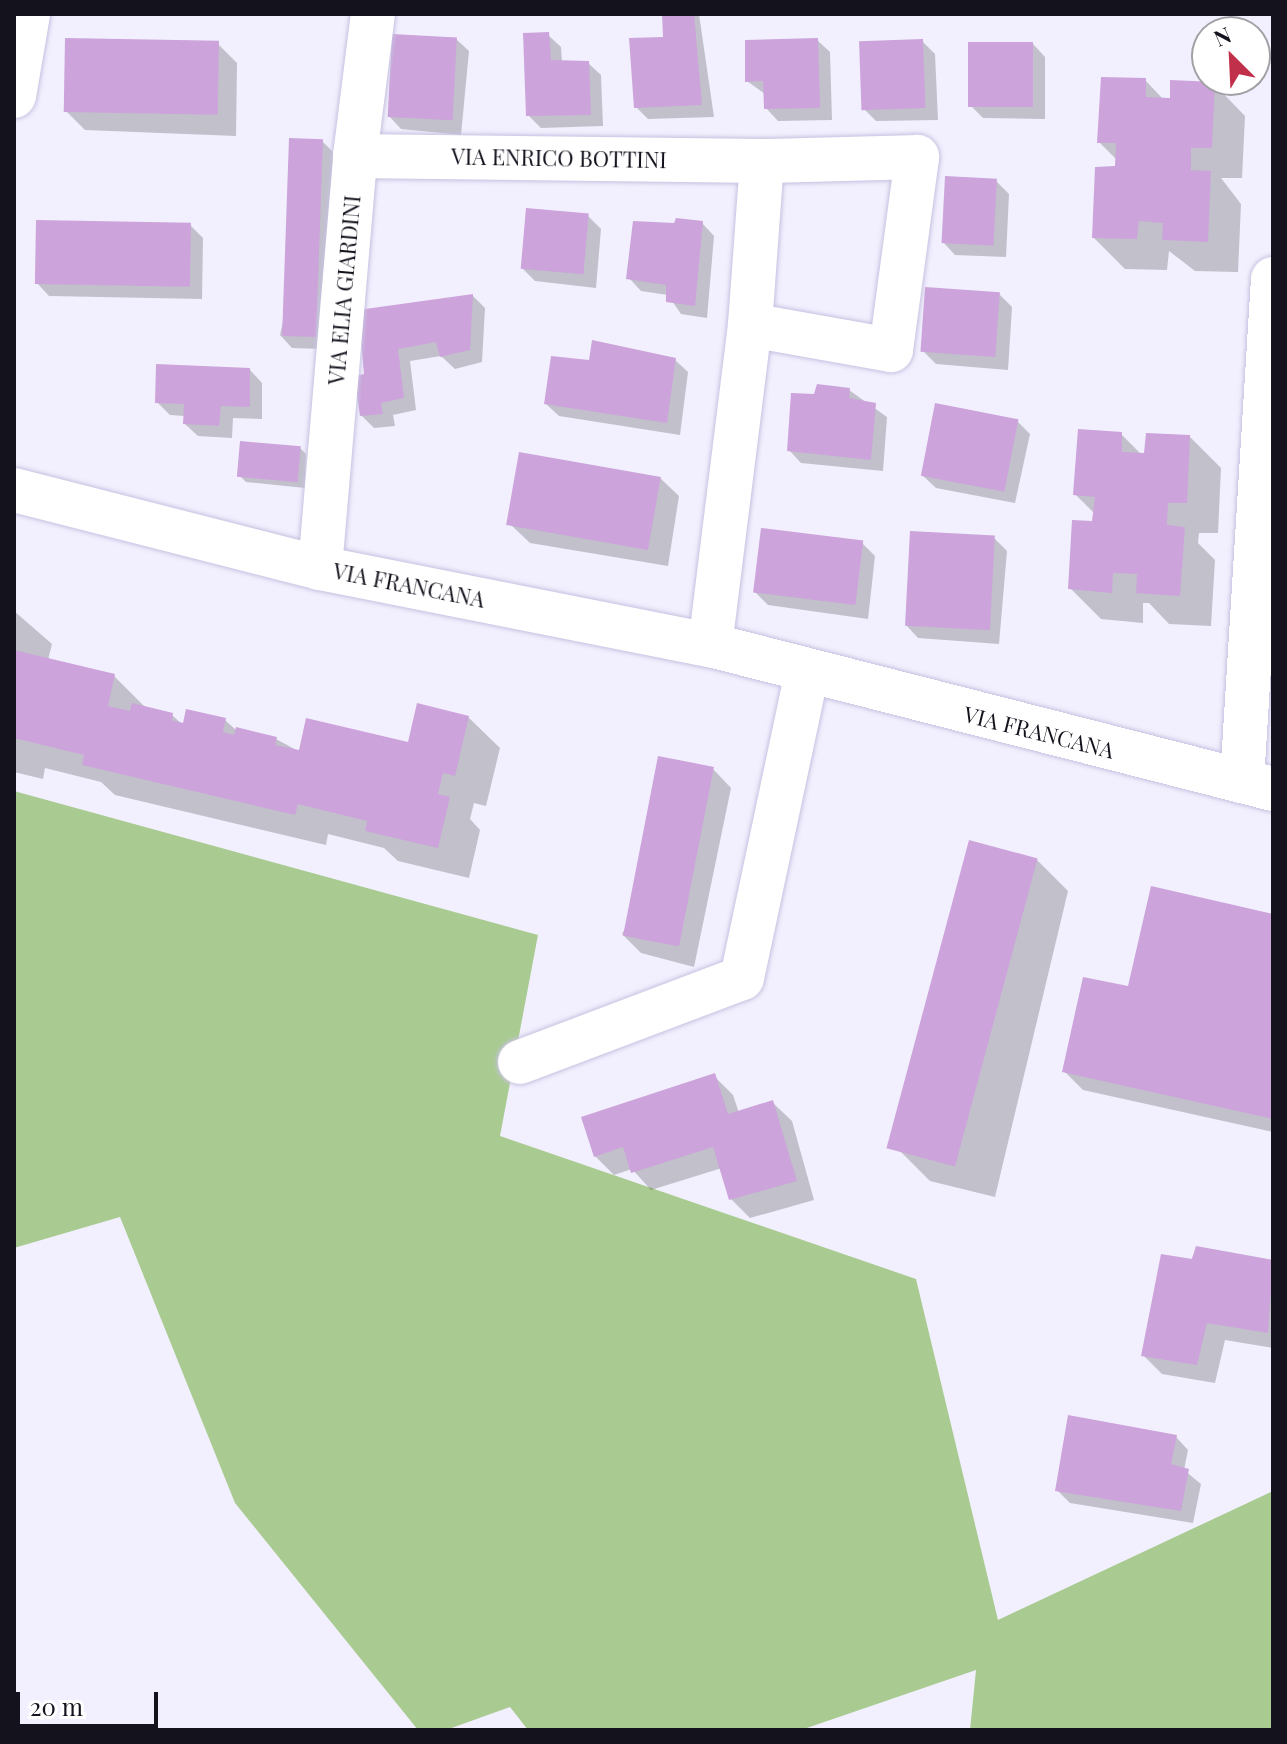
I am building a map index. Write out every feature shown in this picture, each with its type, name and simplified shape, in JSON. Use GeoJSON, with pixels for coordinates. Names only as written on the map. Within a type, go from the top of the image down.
{"type":"FeatureCollection","features":[{"type":"Feature","properties":{"kind":"street"},"geometry":{"type":"LineString","coordinates":[[14,96],[28,14]]}},
{"type":"Feature","properties":{"kind":"street","name":"VIA ELIA GIARDINI"},"geometry":{"type":"LineString","coordinates":[[320,568],[355,156],[373,14]]}},
{"type":"Feature","properties":{"kind":"street","name":"VIA ENRICO BOTTINI"},"geometry":{"type":"LineString","coordinates":[[355,156],[762,161],[917,157],[891,350],[750,325]]}},
{"type":"Feature","properties":{"kind":"street"},"geometry":{"type":"LineString","coordinates":[[710,645],[750,325],[762,161]]}},
{"type":"Feature","properties":{"kind":"street"},"geometry":{"type":"LineString","coordinates":[[1258,785],[1273,279]]}},
{"type":"Feature","properties":{"kind":"street","name":"VIA FRANCANA"},"geometry":{"type":"LineString","coordinates":[[14,490],[320,568],[710,645],[1258,785]]}},
{"type":"Feature","properties":{"kind":"street"},"geometry":{"type":"LineString","coordinates":[[520,1062],[742,978],[807,671]]}},
{"type":"Feature","properties":{"kind":"green space"},"geometry":{"type":"Polygon","coordinates":[[[14,791],[538,935],[500,1136],[916,1279],[998,1620],[1273,1491],[1273,1730],[970,1730],[976,1670],[801,1730],[528,1730],[510,1707],[446,1730],[418,1730],[235,1503],[120,1217],[14,1248],[14,791]]]}},
{"type":"Feature","properties":{"kind":"building"},"geometry":{"type":"Polygon","coordinates":[[[662,14],[694,14],[702,105],[634,108],[629,38],[663,37],[662,14]]]}},
{"type":"Feature","properties":{"kind":"building"},"geometry":{"type":"Polygon","coordinates":[[[549,32],[551,60],[589,61],[591,115],[526,116],[523,33],[549,32]]]}},
{"type":"Feature","properties":{"kind":"building"},"geometry":{"type":"Polygon","coordinates":[[[392,34],[457,37],[453,120],[388,117],[392,34]]]}},
{"type":"Feature","properties":{"kind":"building"},"geometry":{"type":"Polygon","coordinates":[[[65,38],[219,41],[218,115],[64,112],[65,38]]]}},
{"type":"Feature","properties":{"kind":"building"},"geometry":{"type":"Polygon","coordinates":[[[818,38],[820,108],[764,109],[763,81],[745,82],[745,40],[818,38]]]}},
{"type":"Feature","properties":{"kind":"building"},"geometry":{"type":"Polygon","coordinates":[[[923,39],[925,108],[861,110],[859,41],[923,39]]]}},
{"type":"Feature","properties":{"kind":"building"},"geometry":{"type":"Polygon","coordinates":[[[968,42],[1033,42],[1033,107],[968,107],[968,42]]]}},
{"type":"Feature","properties":{"kind":"building"},"geometry":{"type":"Polygon","coordinates":[[[1101,77],[1146,78],[1146,97],[1170,98],[1170,80],[1191,81],[1191,96],[1214,96],[1212,148],[1191,148],[1191,170],[1211,171],[1208,242],[1162,240],[1163,223],[1139,221],[1137,239],[1092,238],[1095,167],[1115,166],[1116,143],[1097,143],[1101,77]]]}},
{"type":"Feature","properties":{"kind":"building"},"geometry":{"type":"Polygon","coordinates":[[[289,138],[323,139],[316,337],[282,336],[289,138]]]}},
{"type":"Feature","properties":{"kind":"building"},"geometry":{"type":"Polygon","coordinates":[[[945,176],[997,179],[993,246],[941,243],[945,176]]]}},
{"type":"Feature","properties":{"kind":"building"},"geometry":{"type":"Polygon","coordinates":[[[526,208],[589,213],[583,274],[521,269],[526,208]]]}},
{"type":"Feature","properties":{"kind":"building"},"geometry":{"type":"Polygon","coordinates":[[[676,218],[703,221],[695,306],[666,302],[666,285],[626,279],[633,221],[674,223],[676,218]]]}},
{"type":"Feature","properties":{"kind":"building"},"geometry":{"type":"Polygon","coordinates":[[[36,220],[191,223],[190,287],[35,284],[36,220]]]}},
{"type":"Feature","properties":{"kind":"building"},"geometry":{"type":"Polygon","coordinates":[[[925,287],[1000,292],[995,357],[920,352],[925,287]]]}},
{"type":"Feature","properties":{"kind":"building"},"geometry":{"type":"Polygon","coordinates":[[[473,294],[470,350],[440,357],[436,342],[398,349],[404,398],[381,403],[383,414],[360,416],[354,376],[364,374],[358,310],[473,294]]]}},
{"type":"Feature","properties":{"kind":"building"},"geometry":{"type":"Polygon","coordinates":[[[592,340],[676,358],[667,423],[544,404],[551,356],[589,360],[592,340]]]}},
{"type":"Feature","properties":{"kind":"building"},"geometry":{"type":"Polygon","coordinates":[[[156,364],[250,368],[250,407],[221,406],[219,426],[183,424],[184,404],[155,403],[156,364]]]}},
{"type":"Feature","properties":{"kind":"building"},"geometry":{"type":"Polygon","coordinates":[[[817,384],[850,388],[849,398],[876,403],[871,460],[787,451],[791,393],[814,394],[817,384]]]}},
{"type":"Feature","properties":{"kind":"building"},"geometry":{"type":"Polygon","coordinates":[[[935,403],[1018,419],[1004,492],[921,476],[935,403]]]}},
{"type":"Feature","properties":{"kind":"building"},"geometry":{"type":"Polygon","coordinates":[[[1078,429],[1122,432],[1122,452],[1144,453],[1146,433],[1190,435],[1187,503],[1168,503],[1167,525],[1185,527],[1180,596],[1136,593],[1137,574],[1113,573],[1112,593],[1068,589],[1072,520],[1092,521],[1095,497],[1073,495],[1078,429]]]}},
{"type":"Feature","properties":{"kind":"building"},"geometry":{"type":"Polygon","coordinates":[[[240,441],[301,446],[298,482],[237,477],[240,441]]]}},
{"type":"Feature","properties":{"kind":"building"},"geometry":{"type":"Polygon","coordinates":[[[519,452],[661,477],[648,550],[506,525],[519,452]]]}},
{"type":"Feature","properties":{"kind":"building"},"geometry":{"type":"Polygon","coordinates":[[[761,528],[863,541],[855,605],[753,593],[761,528]]]}},
{"type":"Feature","properties":{"kind":"building"},"geometry":{"type":"Polygon","coordinates":[[[910,531],[995,535],[990,630],[905,626],[910,531]]]}},
{"type":"Feature","properties":{"kind":"building"},"geometry":{"type":"Polygon","coordinates":[[[14,650],[115,674],[108,706],[130,711],[132,703],[173,713],[172,720],[183,723],[186,709],[226,718],[223,732],[234,735],[236,727],[277,737],[275,745],[299,750],[306,718],[408,742],[417,703],[469,716],[455,776],[443,773],[438,794],[450,797],[438,848],[365,831],[367,821],[298,804],[295,815],[82,765],[84,755],[14,738],[14,650]]]}},
{"type":"Feature","properties":{"kind":"building"},"geometry":{"type":"Polygon","coordinates":[[[658,756],[714,767],[679,947],[623,936],[658,756]]]}},
{"type":"Feature","properties":{"kind":"building"},"geometry":{"type":"Polygon","coordinates":[[[969,840],[1038,858],[955,1167],[886,1148],[969,840]]]}},
{"type":"Feature","properties":{"kind":"building"},"geometry":{"type":"Polygon","coordinates":[[[1151,886],[1273,914],[1273,1119],[1062,1072],[1083,977],[1128,986],[1151,886]]]}},
{"type":"Feature","properties":{"kind":"building"},"geometry":{"type":"Polygon","coordinates":[[[715,1073],[728,1114],[773,1100],[797,1181],[729,1200],[713,1147],[631,1173],[623,1147],[594,1157],[581,1117],[715,1073]]]}},
{"type":"Feature","properties":{"kind":"building"},"geometry":{"type":"Polygon","coordinates":[[[1196,1246],[1273,1260],[1268,1333],[1207,1323],[1197,1365],[1141,1356],[1161,1254],[1192,1259],[1196,1246]]]}},
{"type":"Feature","properties":{"kind":"building"},"geometry":{"type":"Polygon","coordinates":[[[1068,1415],[1177,1435],[1171,1464],[1189,1469],[1181,1511],[1055,1491],[1068,1415]]]}}]}
